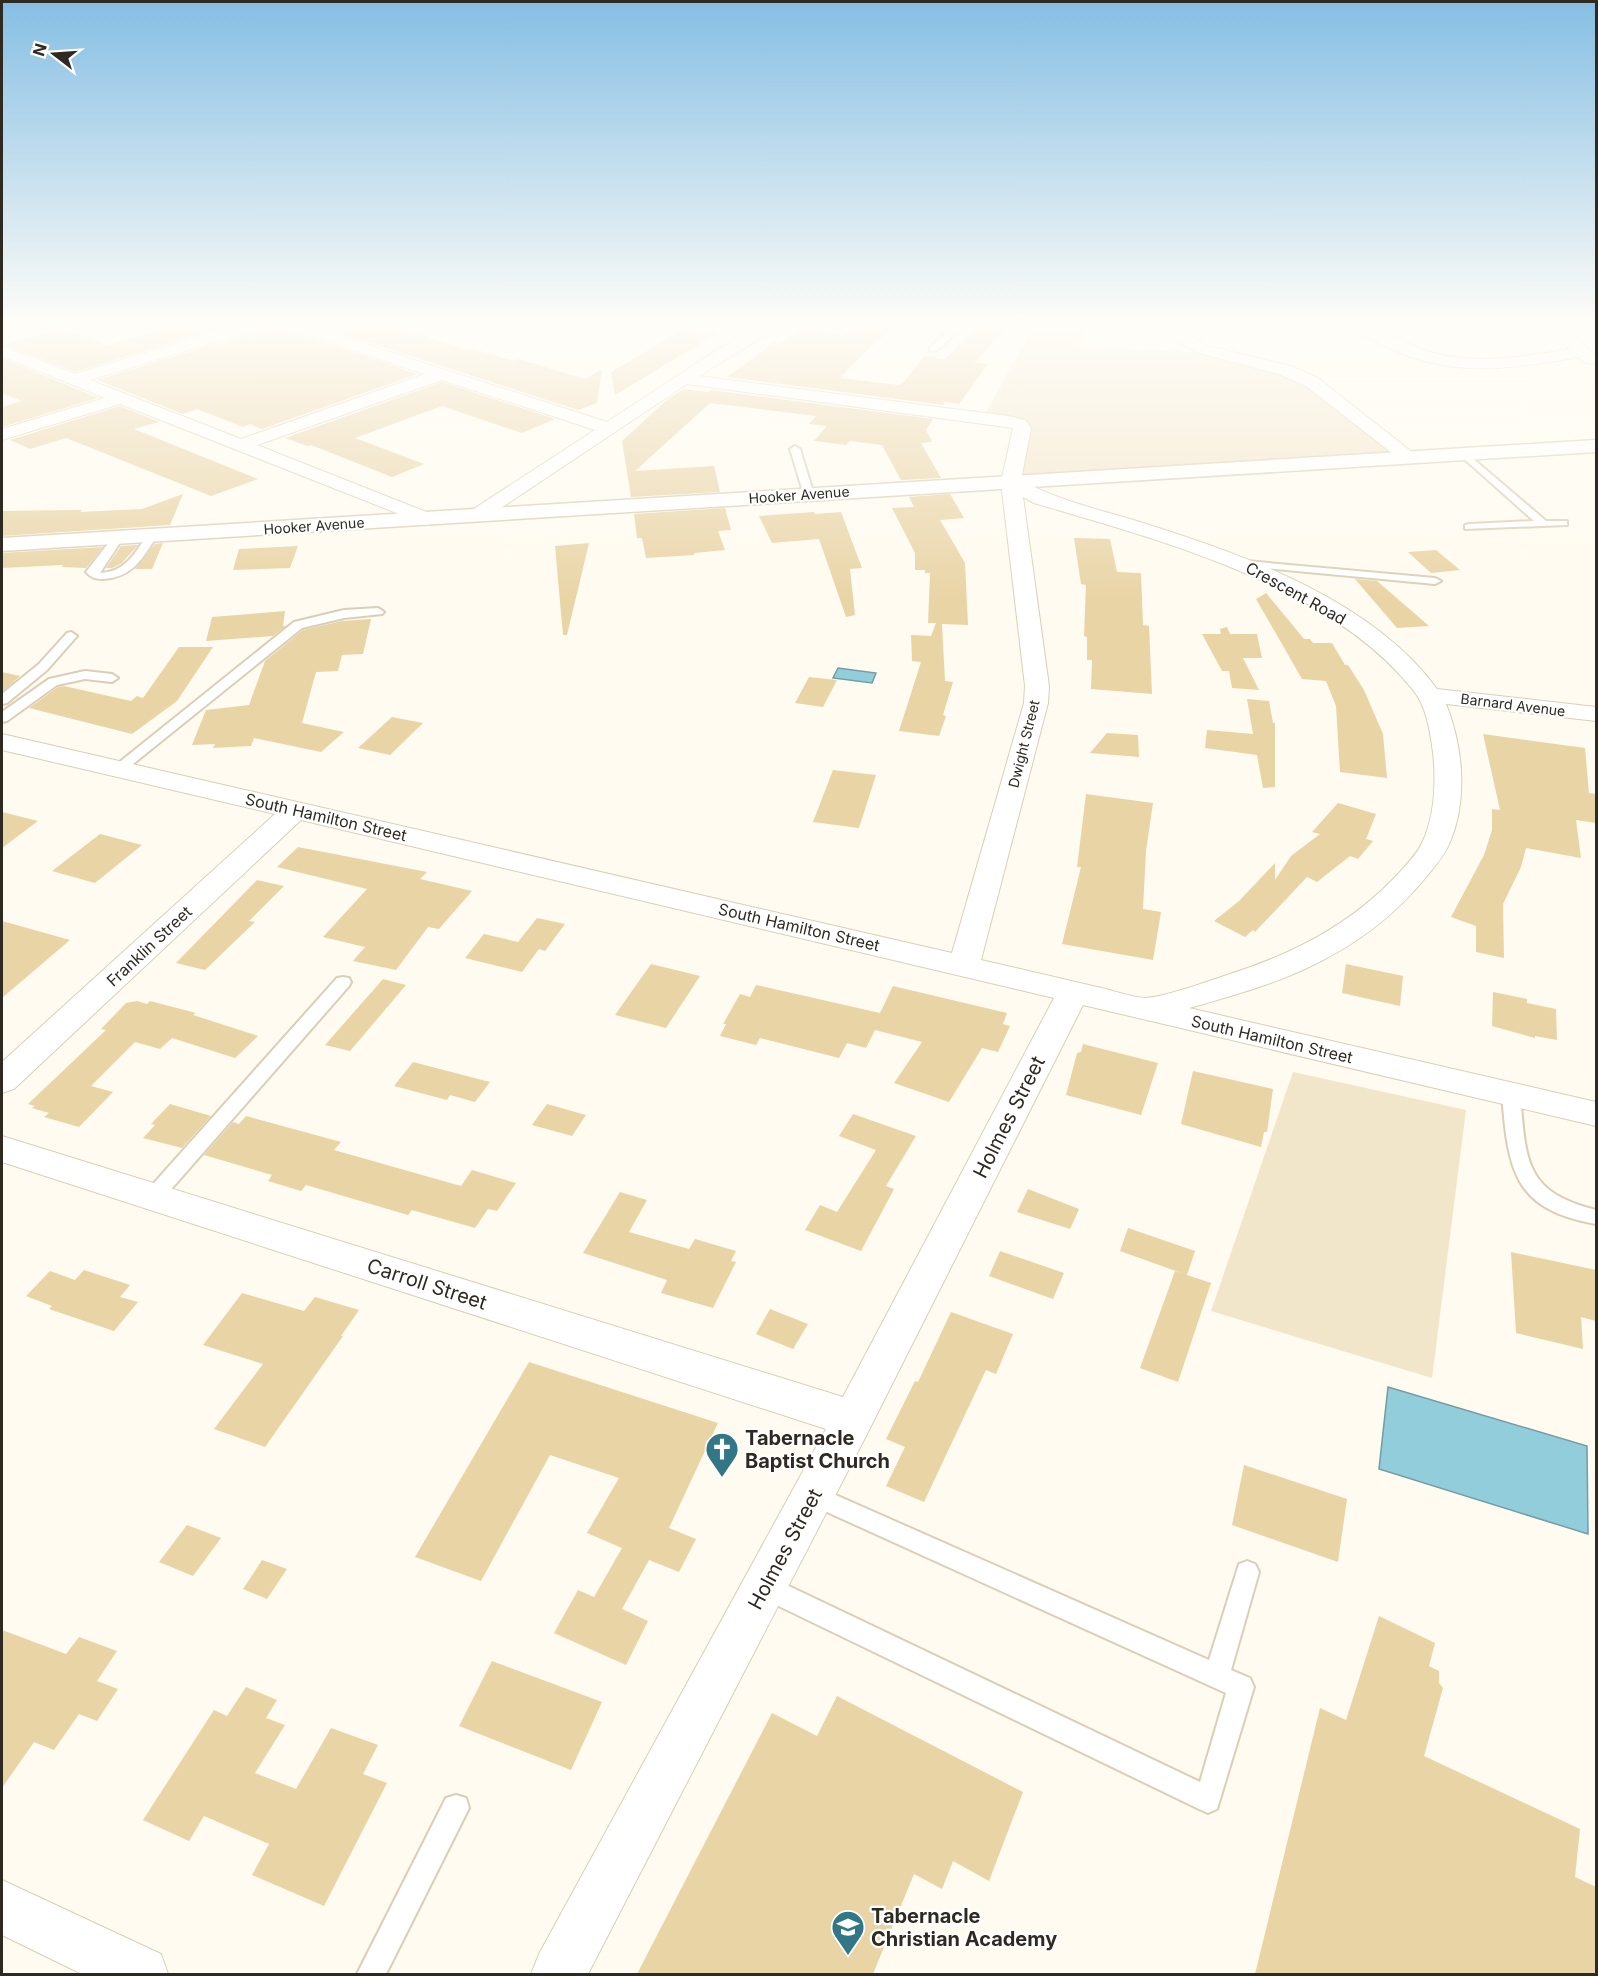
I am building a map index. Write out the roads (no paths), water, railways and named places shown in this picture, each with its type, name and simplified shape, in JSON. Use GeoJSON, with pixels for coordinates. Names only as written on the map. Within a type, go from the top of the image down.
{"type":"FeatureCollection","features":[{"type":"Feature","properties":{"kind":"street"},"geometry":{"type":"LineString","coordinates":[[2,435],[69,414]]}},
{"type":"Feature","properties":{"kind":"street"},"geometry":{"type":"LineString","coordinates":[[162,414],[427,519]]}},
{"type":"Feature","properties":{"kind":"street"},"geometry":{"type":"LineString","coordinates":[[241,445],[328,414]]}},
{"type":"Feature","properties":{"kind":"street"},"geometry":{"type":"LineString","coordinates":[[566,414],[608,428]]}},
{"type":"Feature","properties":{"kind":"street"},"geometry":{"type":"LineString","coordinates":[[476,516],[630,414]]}},
{"type":"Feature","properties":{"kind":"street","name":"Dwight Street"},"geometry":{"type":"LineString","coordinates":[[944,414],[1019,424],[1022,428],[1011,482],[1037,686],[1036,703],[964,965]]}},
{"type":"Feature","properties":{"kind":"street"},"geometry":{"type":"LineString","coordinates":[[1354,414],[1409,457]]}},
{"type":"Feature","properties":{"kind":"street","name":"Hooker Avenue"},"geometry":{"type":"LineString","coordinates":[[2,545],[1596,446]]}},
{"type":"Feature","properties":{"kind":"street","name":"Crescent Road"},"geometry":{"type":"LineString","coordinates":[[1011,482],[1041,499],[1246,564],[1344,617],[1392,656],[1430,695],[1446,748],[1448,798],[1436,843],[1397,895],[1341,939],[1272,972],[1208,993],[1144,1009]]}},
{"type":"Feature","properties":{"kind":"street","name":"Barnard Avenue"},"geometry":{"type":"LineString","coordinates":[[1430,695],[1596,714]]}},
{"type":"Feature","properties":{"kind":"street","name":"South Hamilton Street"},"geometry":{"type":"LineString","coordinates":[[2,742],[1596,1114]]}},
{"type":"Feature","properties":{"kind":"street","name":"Franklin Street"},"geometry":{"type":"LineString","coordinates":[[2,1081],[296,810]]}},
{"type":"Feature","properties":{"kind":"street","name":"Holmes Street"},"geometry":{"type":"LineString","coordinates":[[559,1974],[765,1587],[1073,993]]}},
{"type":"Feature","properties":{"kind":"street","name":"Carroll Street"},"geometry":{"type":"LineString","coordinates":[[2,1149],[853,1419]]}},
{"type":"Feature","properties":{"kind":"street"},"geometry":{"type":"LineString","coordinates":[[2,1907],[141,1974]]}},
{"type":"Feature","properties":{"kind":"lane"},"geometry":{"type":"LineString","coordinates":[[795,449],[809,495]]}},
{"type":"Feature","properties":{"kind":"lane"},"geometry":{"type":"LineString","coordinates":[[1464,454],[1544,523]]}},
{"type":"Feature","properties":{"kind":"lane"},"geometry":{"type":"LineString","coordinates":[[1469,527],[1563,523]]}},
{"type":"Feature","properties":{"kind":"lane"},"geometry":{"type":"LineString","coordinates":[[118,538],[92,572],[97,576],[111,577],[125,572],[152,536]]}},
{"type":"Feature","properties":{"kind":"lane"},"geometry":{"type":"LineString","coordinates":[[1246,564],[1286,566],[1435,582]]}},
{"type":"Feature","properties":{"kind":"lane"},"geometry":{"type":"LineString","coordinates":[[118,769],[298,626],[344,614],[378,612]]}},
{"type":"Feature","properties":{"kind":"lane"},"geometry":{"type":"LineString","coordinates":[[2,700],[43,667],[71,636]]}},
{"type":"Feature","properties":{"kind":"lane"},"geometry":{"type":"LineString","coordinates":[[2,718],[52,682],[85,675],[112,678]]}},
{"type":"Feature","properties":{"kind":"lane"},"geometry":{"type":"LineString","coordinates":[[153,1197],[344,982]]}},
{"type":"Feature","properties":{"kind":"lane"},"geometry":{"type":"LineString","coordinates":[[1511,1094],[1516,1138],[1525,1172],[1538,1194],[1569,1211],[1596,1217]]}},
{"type":"Feature","properties":{"kind":"lane"},"geometry":{"type":"LineString","coordinates":[[765,1587],[1208,1800],[1241,1687],[813,1495]]}},
{"type":"Feature","properties":{"kind":"lane"},"geometry":{"type":"LineString","coordinates":[[1217,1676],[1247,1572]]}},
{"type":"Feature","properties":{"kind":"lane"},"geometry":{"type":"LineString","coordinates":[[371,1974],[456,1808]]}},
{"type":"Feature","properties":{"kind":"water"},"geometry":{"type":"Polygon","coordinates":[[[838,668],[876,673],[872,683],[833,678],[838,668]]]}},
{"type":"Feature","properties":{"kind":"water"},"geometry":{"type":"Polygon","coordinates":[[[1388,1387],[1587,1446],[1588,1534],[1379,1469],[1388,1387]]]}},
{"type":"Feature","properties":{"kind":"place","name":"Tabernacle Baptist Church"},"geometry":{"type":"Point","coordinates":[722,1478]}},
{"type":"Feature","properties":{"kind":"place","name":"Tabernacle Christian Academy"},"geometry":{"type":"Point","coordinates":[848,1956]}}]}
